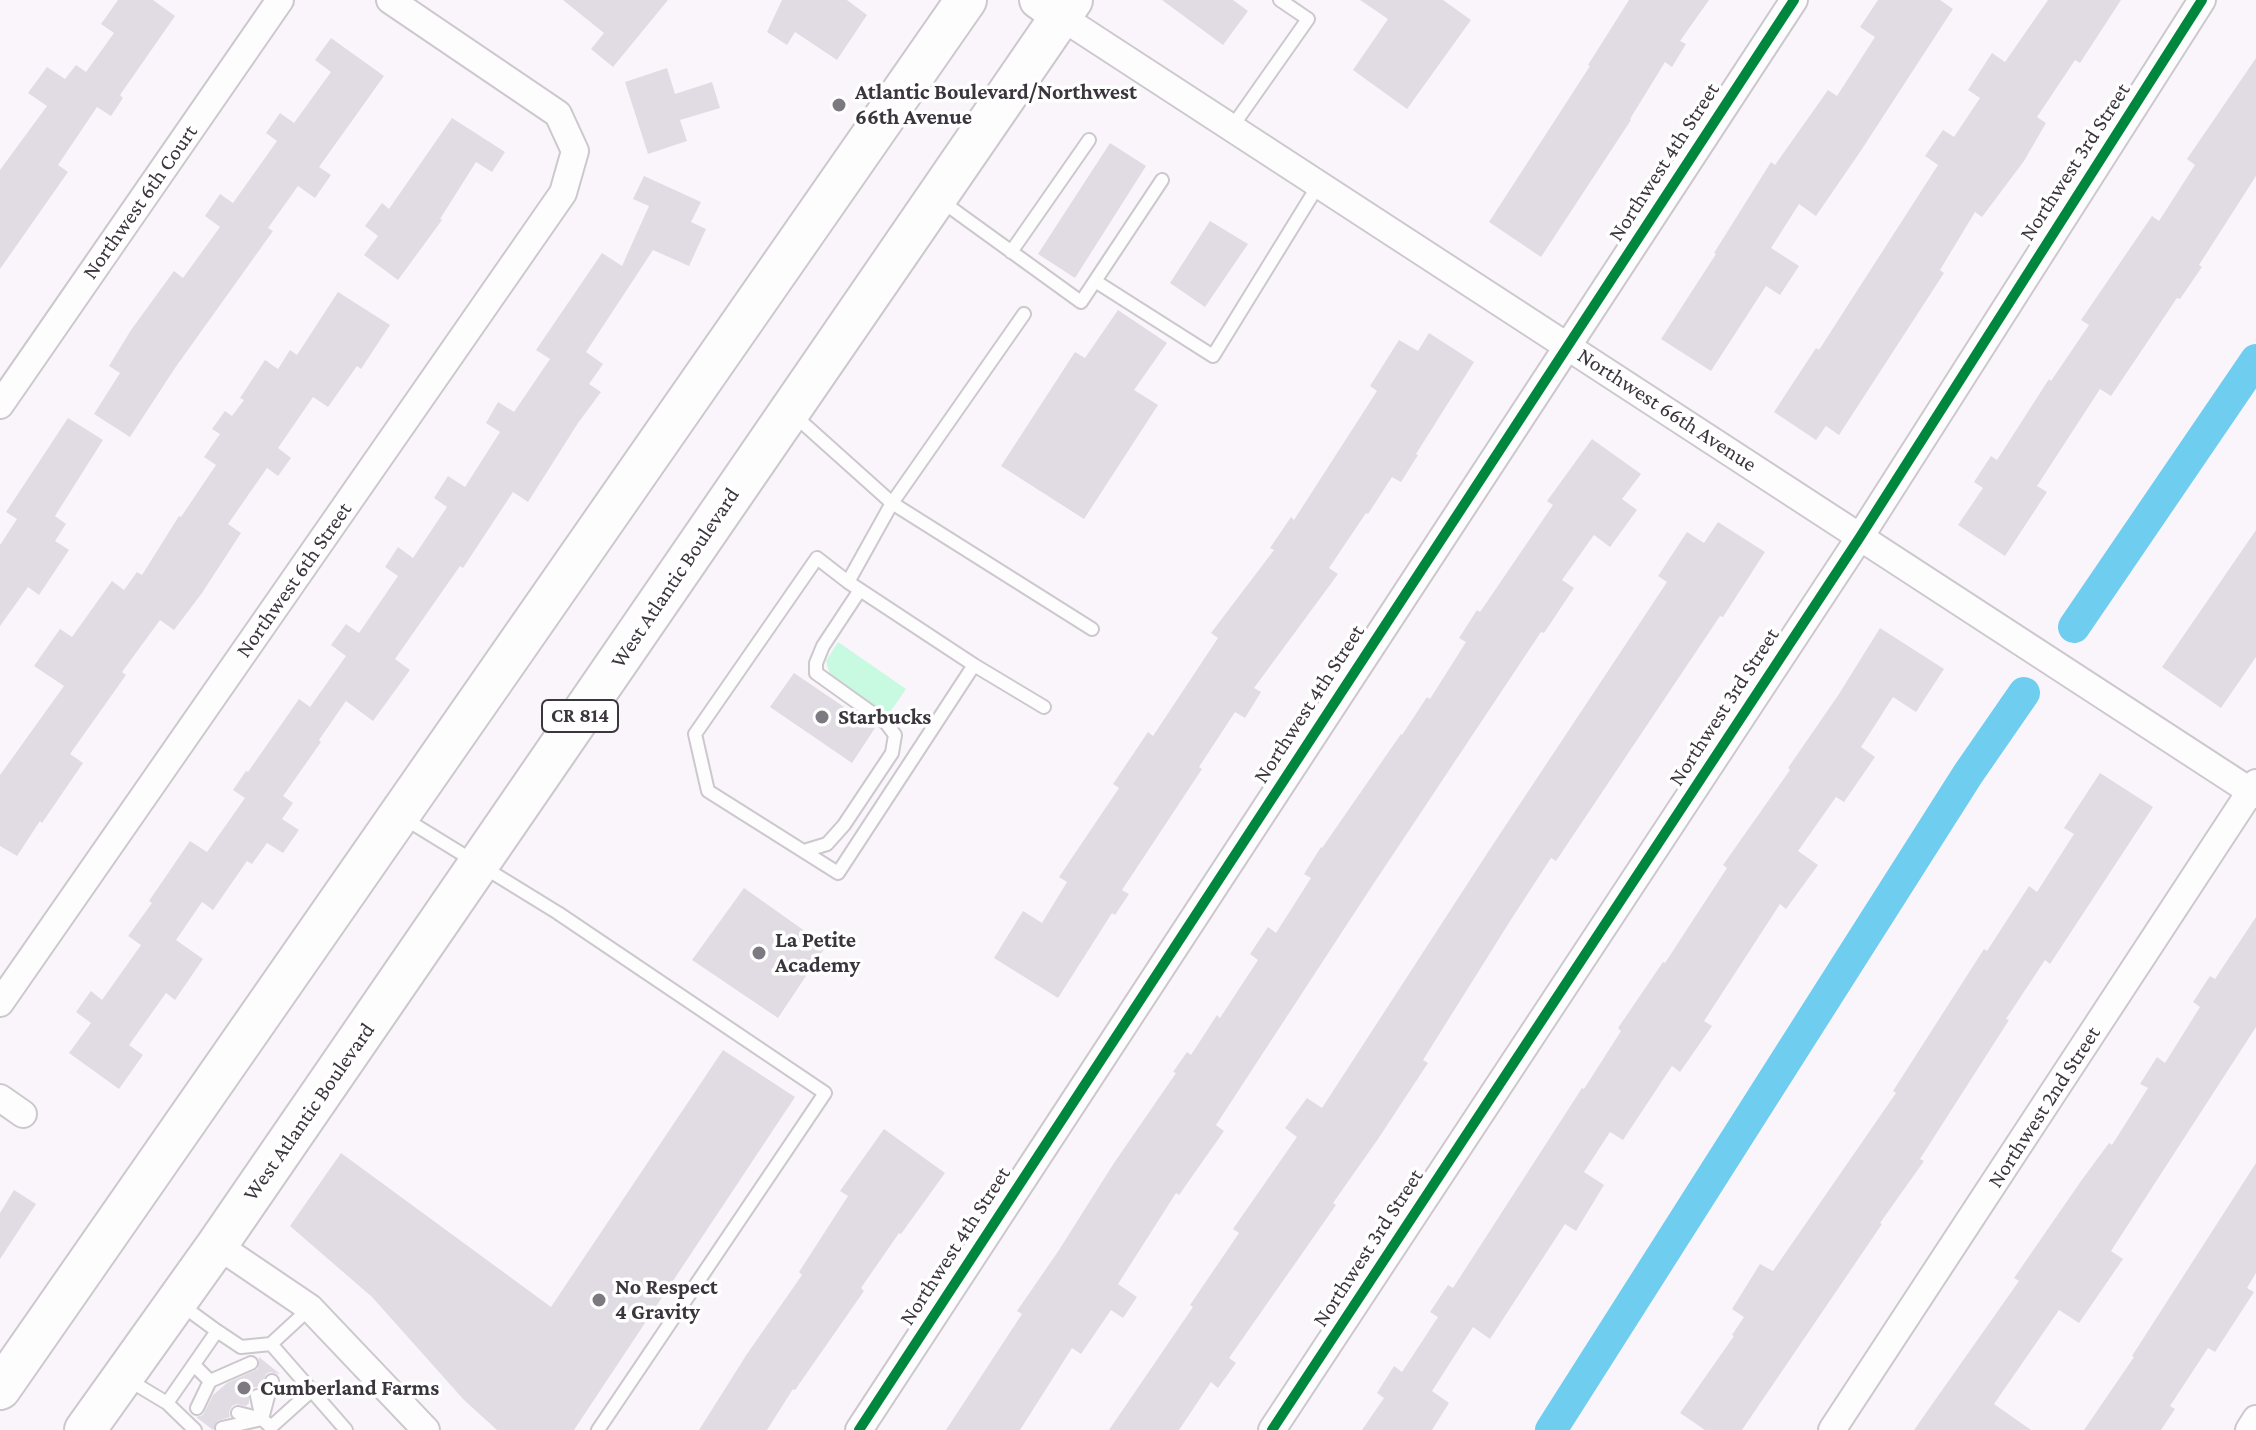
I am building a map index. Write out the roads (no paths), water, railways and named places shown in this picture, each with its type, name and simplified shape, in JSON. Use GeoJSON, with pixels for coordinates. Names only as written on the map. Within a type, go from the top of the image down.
{"type":"FeatureCollection","features":[{"type":"Feature","properties":{"kind":"main road"},"geometry":{"type":"LineString","coordinates":[[0,1389],[966,0]]}},
{"type":"Feature","properties":{"kind":"main road","name":"West Atlantic Boulevard"},"geometry":{"type":"LineString","coordinates":[[85,1430],[217,1245],[936,197],[1057,5]]}},
{"type":"Feature","properties":{"kind":"street","name":"Northwest 6th Court"},"geometry":{"type":"LineString","coordinates":[[0,405],[280,0]]}},
{"type":"Feature","properties":{"kind":"street","name":"Northwest 6th Street"},"geometry":{"type":"LineString","coordinates":[[0,1003],[563,193],[575,151],[558,114],[390,0]]}},
{"type":"Feature","properties":{"kind":"street","name":"Northwest 4th Street"},"geometry":{"type":"LineString","coordinates":[[859,1430],[1794,0]]}},
{"type":"Feature","properties":{"kind":"street","name":"Northwest 3rd Street"},"geometry":{"type":"LineString","coordinates":[[1272,1430],[1860,537],[2202,0]]}},
{"type":"Feature","properties":{"kind":"street","name":"Northwest 66th Avenue"},"geometry":{"type":"LineString","coordinates":[[1057,5],[1232,127],[2254,790]]}},
{"type":"Feature","properties":{"kind":"street","name":"Northwest 2nd Street"},"geometry":{"type":"LineString","coordinates":[[1832,1430],[2254,790]]}},
{"type":"Feature","properties":{"kind":"street"},"geometry":{"type":"LineString","coordinates":[[0,1098],[23,1114]]}},
{"type":"Feature","properties":{"kind":"street"},"geometry":{"type":"LineString","coordinates":[[217,1245],[310,1308],[425,1430]]}},
{"type":"Feature","properties":{"kind":"street"},"geometry":{"type":"LineString","coordinates":[[2249,1430],[2256,1419]]}},
{"type":"Feature","properties":{"kind":"lane"},"geometry":{"type":"LineString","coordinates":[[1232,127],[1308,19],[1280,0]]}},
{"type":"Feature","properties":{"kind":"lane"},"geometry":{"type":"LineString","coordinates":[[1011,252],[1089,140]]}},
{"type":"Feature","properties":{"kind":"lane"},"geometry":{"type":"LineString","coordinates":[[936,197],[1081,302],[1162,180]]}},
{"type":"Feature","properties":{"kind":"lane"},"geometry":{"type":"LineString","coordinates":[[1095,281],[1213,356],[1319,184]]}},
{"type":"Feature","properties":{"kind":"lane"},"geometry":{"type":"LineString","coordinates":[[804,851],[827,844],[844,825],[892,753],[895,735],[886,723],[816,673],[816,663],[892,503],[1024,314]]}},
{"type":"Feature","properties":{"kind":"lane"},"geometry":{"type":"LineString","coordinates":[[790,411],[892,503],[1092,629]]}},
{"type":"Feature","properties":{"kind":"lane"},"geometry":{"type":"LineString","coordinates":[[974,665],[838,873],[708,791],[695,734],[817,558],[974,665],[1044,707]]}},
{"type":"Feature","properties":{"kind":"lane"},"geometry":{"type":"LineString","coordinates":[[400,815],[558,913],[825,1093],[598,1430]]}},
{"type":"Feature","properties":{"kind":"lane"},"geometry":{"type":"LineString","coordinates":[[177,1302],[241,1347],[271,1344],[310,1308]]}},
{"type":"Feature","properties":{"kind":"lane"},"geometry":{"type":"LineString","coordinates":[[167,1403],[217,1331]]}},
{"type":"Feature","properties":{"kind":"lane"},"geometry":{"type":"LineString","coordinates":[[271,1344],[346,1430]]}},
{"type":"Feature","properties":{"kind":"lane"},"geometry":{"type":"LineString","coordinates":[[197,1408],[212,1388],[251,1363]]}},
{"type":"Feature","properties":{"kind":"lane"},"geometry":{"type":"LineString","coordinates":[[194,1365],[212,1388]]}},
{"type":"Feature","properties":{"kind":"lane"},"geometry":{"type":"LineString","coordinates":[[124,1377],[167,1403],[195,1430]]}},
{"type":"Feature","properties":{"kind":"lane"},"geometry":{"type":"LineString","coordinates":[[212,1388],[234,1378]]}},
{"type":"Feature","properties":{"kind":"lane"},"geometry":{"type":"LineString","coordinates":[[267,1425],[272,1381]]}},
{"type":"Feature","properties":{"kind":"lane"},"geometry":{"type":"LineString","coordinates":[[222,1428],[267,1425],[311,1391]]}},
{"type":"Feature","properties":{"kind":"lane"},"geometry":{"type":"LineString","coordinates":[[257,1396],[267,1425]]}},
{"type":"Feature","properties":{"kind":"lane"},"geometry":{"type":"LineString","coordinates":[[238,1413],[267,1425]]}},
{"type":"Feature","properties":{"kind":"waterway"},"geometry":{"type":"LineString","coordinates":[[2074,627],[2256,360]]}},
{"type":"Feature","properties":{"kind":"waterway"},"geometry":{"type":"LineString","coordinates":[[1551,1430],[1968,774],[2024,693]]}},
{"type":"Feature","properties":{"kind":"place","name":"Atlantic Boulevard/Northwest 66th Avenue"},"geometry":{"type":"Point","coordinates":[839,105]}},
{"type":"Feature","properties":{"kind":"place","name":"Starbucks"},"geometry":{"type":"Point","coordinates":[822,717]}},
{"type":"Feature","properties":{"kind":"place","name":"La Petite Academy"},"geometry":{"type":"Point","coordinates":[759,953]}},
{"type":"Feature","properties":{"kind":"place","name":"No Respect 4 Gravity"},"geometry":{"type":"Point","coordinates":[599,1300]}},
{"type":"Feature","properties":{"kind":"place","name":"Cumberland Farms"},"geometry":{"type":"Point","coordinates":[244,1388]}}]}
